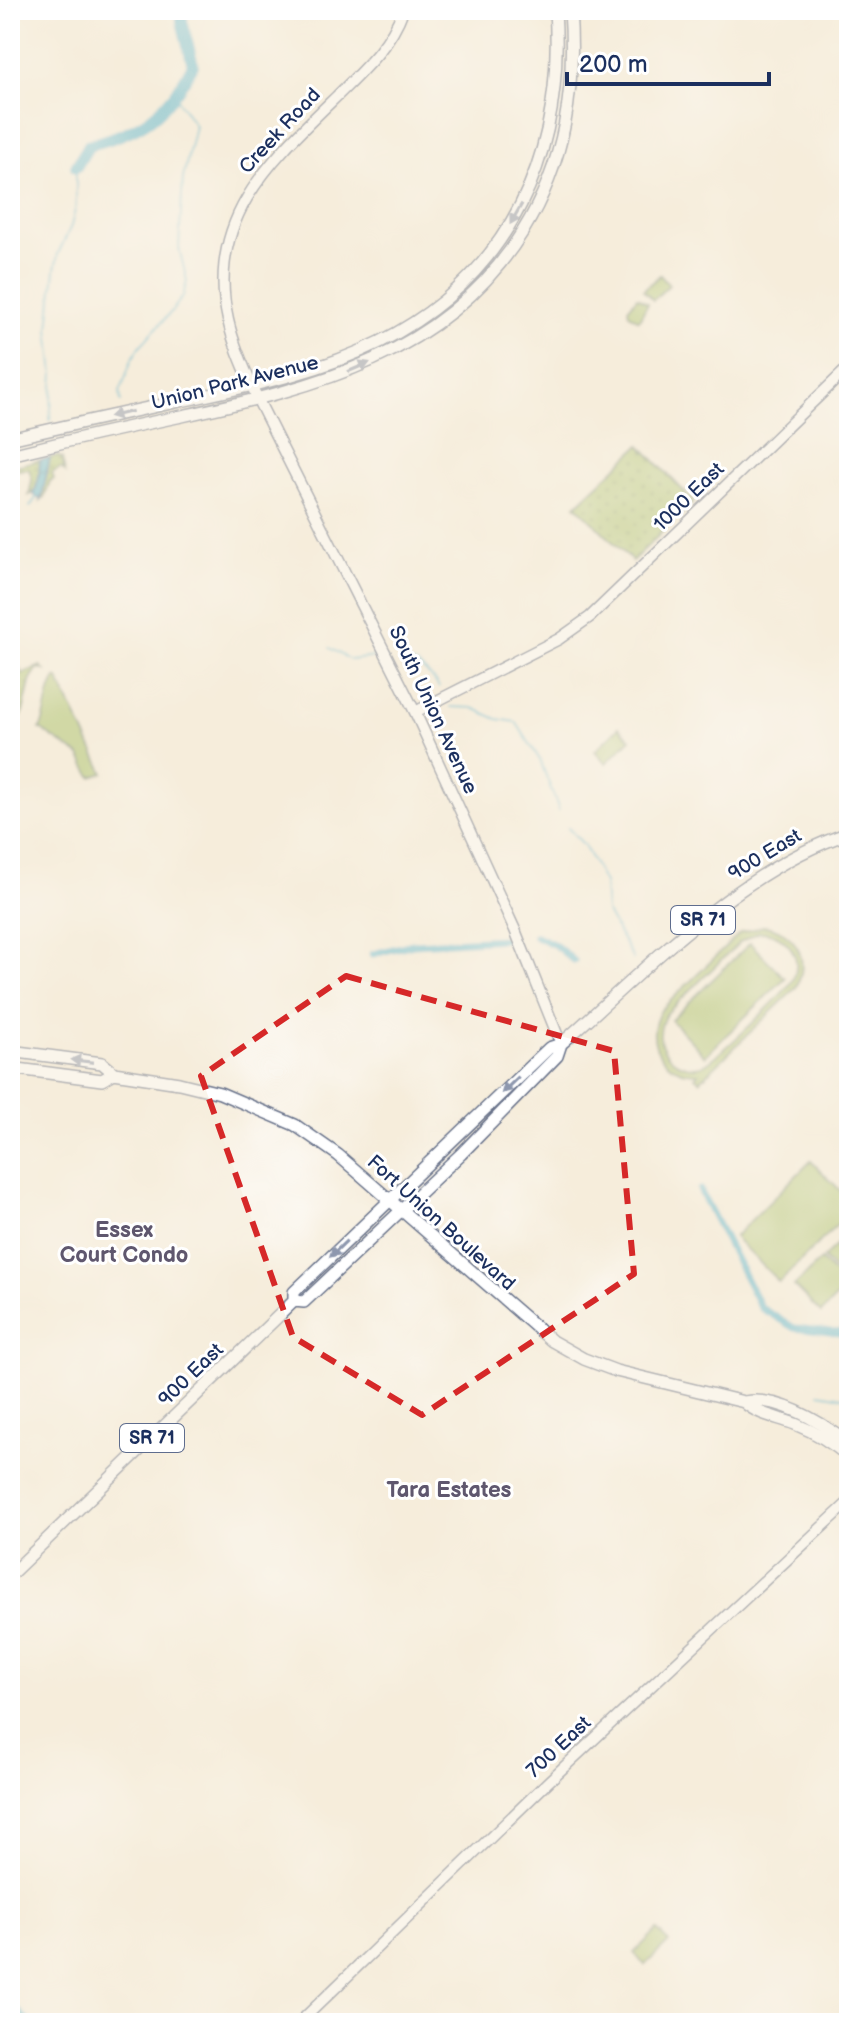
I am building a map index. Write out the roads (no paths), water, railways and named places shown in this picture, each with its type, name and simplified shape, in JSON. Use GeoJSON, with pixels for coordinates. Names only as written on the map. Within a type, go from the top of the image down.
{"type":"FeatureCollection","features":[{"type":"Feature","properties":{"kind":"main road","name":"Union Park Avenue"},"geometry":{"type":"LineString","coordinates":[[10,439],[252,386],[321,366],[391,336],[445,299],[490,253],[526,194],[548,134],[557,71],[555,10]]}},
{"type":"Feature","properties":{"kind":"main road","name":"Union Park Avenue"},"geometry":{"type":"LineString","coordinates":[[10,455],[258,400],[339,375],[397,349],[455,309],[501,262],[533,214],[561,142],[572,73],[570,10]]}},
{"type":"Feature","properties":{"kind":"main road"},"geometry":{"type":"LineString","coordinates":[[46,446],[56,437],[80,431],[82,423]]}},
{"type":"Feature","properties":{"kind":"main road","name":"900 East"},"geometry":{"type":"LineString","coordinates":[[10,1575],[294,1301],[294,1292],[549,1048],[561,1044],[730,897],[784,862],[849,833]]}},
{"type":"Feature","properties":{"kind":"main road","name":"900 East"},"geometry":{"type":"LineString","coordinates":[[294,1301],[304,1302],[401,1210],[557,1056],[561,1044]]}},
{"type":"Feature","properties":{"kind":"main road","name":"Fort Union Boulevard"},"geometry":{"type":"LineString","coordinates":[[10,1051],[102,1063],[114,1073],[200,1087],[280,1117],[325,1145],[526,1321],[563,1348],[616,1371],[744,1402],[757,1399],[821,1424],[849,1443]]}},
{"type":"Feature","properties":{"kind":"main road","name":"Fort Union Boulevard"},"geometry":{"type":"LineString","coordinates":[[10,1068],[102,1080],[114,1073]]}},
{"type":"Feature","properties":{"kind":"main road","name":"Fort Union Boulevard"},"geometry":{"type":"LineString","coordinates":[[744,1402],[754,1411],[814,1433],[849,1457]]}},
{"type":"Feature","properties":{"kind":"street","name":"Creek Road"},"geometry":{"type":"LineString","coordinates":[[258,400],[231,334],[224,292],[227,249],[238,213],[273,159],[377,56],[403,10]]}},
{"type":"Feature","properties":{"kind":"street","name":"1000 East"},"geometry":{"type":"LineString","coordinates":[[415,712],[549,644],[590,617],[849,367]]}},
{"type":"Feature","properties":{"kind":"street","name":"South Union Avenue"},"geometry":{"type":"LineString","coordinates":[[258,400],[415,712],[515,930],[561,1044]]}},
{"type":"Feature","properties":{"kind":"street","name":"700 East"},"geometry":{"type":"LineString","coordinates":[[299,2023],[549,1781],[849,1502]]}},
{"type":"Feature","properties":{"kind":"water"},"geometry":{"type":"Polygon","coordinates":[[[50,458],[41,500],[33,494],[40,460],[50,458]]]}},
{"type":"Feature","properties":{"kind":"waterway"},"geometry":{"type":"LineString","coordinates":[[76,167],[89,145],[108,140],[151,118],[183,82],[193,65],[182,10]]}},
{"type":"Feature","properties":{"kind":"waterway"},"geometry":{"type":"LineString","coordinates":[[121,402],[120,392],[132,359],[183,296],[187,281],[179,248],[183,178],[195,126],[175,96]]}},
{"type":"Feature","properties":{"kind":"waterway"},"geometry":{"type":"LineString","coordinates":[[50,420],[54,375],[49,328],[58,254],[76,206],[76,167]]}},
{"type":"Feature","properties":{"kind":"waterway"},"geometry":{"type":"LineString","coordinates":[[30,507],[38,495]]}},
{"type":"Feature","properties":{"kind":"waterway"},"geometry":{"type":"LineString","coordinates":[[330,648],[350,660],[377,657]]}},
{"type":"Feature","properties":{"kind":"waterway"},"geometry":{"type":"LineString","coordinates":[[403,659],[423,670],[439,687]]}},
{"type":"Feature","properties":{"kind":"waterway"},"geometry":{"type":"LineString","coordinates":[[451,707],[473,708],[497,719],[516,722],[540,760],[559,810]]}},
{"type":"Feature","properties":{"kind":"waterway"},"geometry":{"type":"LineString","coordinates":[[568,828],[584,845],[604,883],[606,911],[633,959]]}},
{"type":"Feature","properties":{"kind":"waterway"},"geometry":{"type":"LineString","coordinates":[[536,936],[555,945],[574,961]]}},
{"type":"Feature","properties":{"kind":"waterway"},"geometry":{"type":"LineString","coordinates":[[373,954],[413,944],[506,939]]}},
{"type":"Feature","properties":{"kind":"waterway"},"geometry":{"type":"LineString","coordinates":[[700,1190],[761,1308],[794,1328],[839,1333],[849,1328]]}},
{"type":"Feature","properties":{"kind":"waterway"},"geometry":{"type":"LineString","coordinates":[[819,1393],[849,1398]]}},
{"type":"Feature","properties":{"kind":"waterway"},"geometry":{"type":"LineString","coordinates":[[10,2002],[29,2023]]}},
{"type":"Feature","properties":{"kind":"district","name":"Essex Court Condo"},"geometry":{"type":"Point","coordinates":[124,1242]}},
{"type":"Feature","properties":{"kind":"district","name":"Tara Estates"},"geometry":{"type":"Point","coordinates":[449,1490]}}]}
